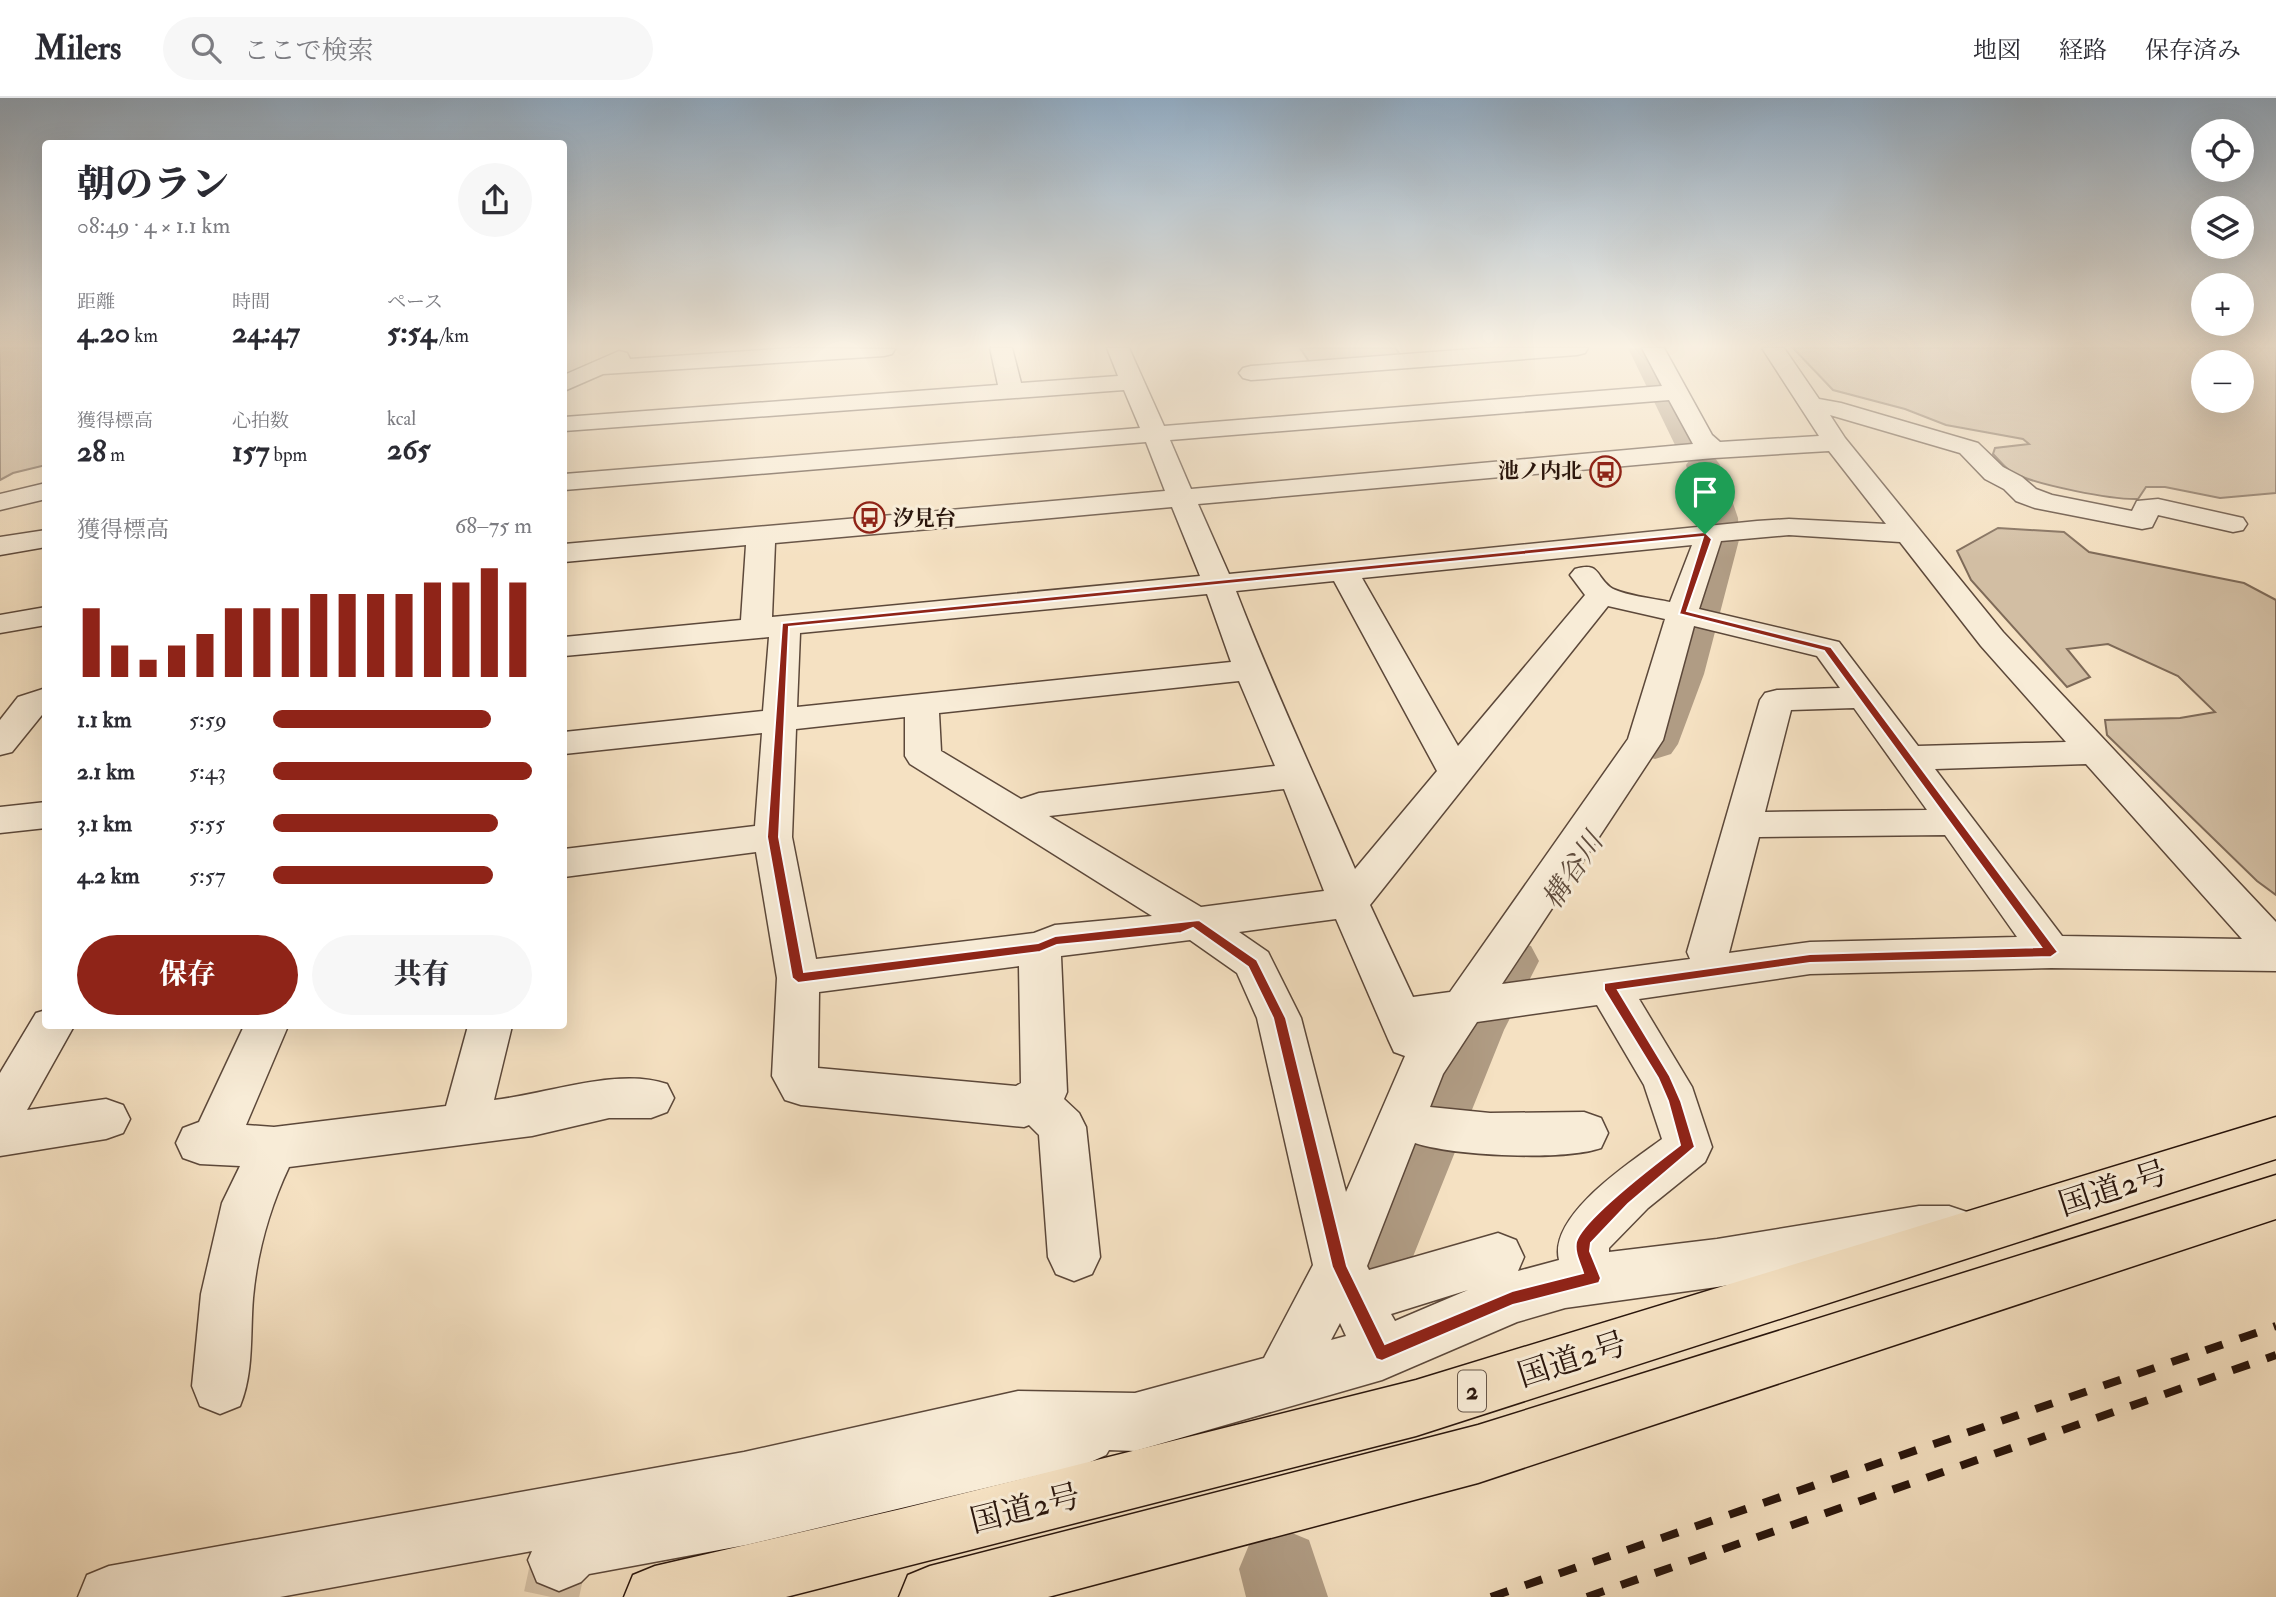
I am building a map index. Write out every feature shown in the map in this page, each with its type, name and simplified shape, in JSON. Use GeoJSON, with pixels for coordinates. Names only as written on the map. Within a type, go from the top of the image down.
{"type":"FeatureCollection","features":[{"type":"Feature","properties":{"kind":"highway","name":"国道2号"},"geometry":{"type":"LineString","coordinates":[[655,1597],[901,1539],[1416,1408],[2276,1138]]}},
{"type":"Feature","properties":{"kind":"highway","name":"国道2号"},"geometry":{"type":"LineString","coordinates":[[930,1597],[1478,1454],[2276,1197]]}},
{"type":"Feature","properties":{"kind":"street"},"geometry":{"type":"LineString","coordinates":[[567,481],[637,447],[761,418]]}},
{"type":"Feature","properties":{"kind":"street"},"geometry":{"type":"LineString","coordinates":[[811,461],[812,418]]}},
{"type":"Feature","properties":{"kind":"street"},"geometry":{"type":"LineString","coordinates":[[855,418],[891,428],[1155,434],[1194,418]]}},
{"type":"Feature","properties":{"kind":"street"},"geometry":{"type":"LineString","coordinates":[[890,418],[891,428]]}},
{"type":"Feature","properties":{"kind":"street"},"geometry":{"type":"LineString","coordinates":[[567,425],[637,447],[811,461],[891,428],[924,418]]}},
{"type":"Feature","properties":{"kind":"street"},"geometry":{"type":"LineString","coordinates":[[1148,418],[1218,583],[1250,670],[1272,714],[1349,903],[1423,1066],[1419,1124],[1348,1283],[1281,1384]]}},
{"type":"Feature","properties":{"kind":"street"},"geometry":{"type":"LineString","coordinates":[[1687,418],[1714,450]]}},
{"type":"Feature","properties":{"kind":"street"},"geometry":{"type":"LineString","coordinates":[[1820,418],[1906,534],[1992,639],[2276,949]]}},
{"type":"Feature","properties":{"kind":"street"},"geometry":{"type":"LineString","coordinates":[[1866,418],[1969,448],[1994,473],[2013,483],[2026,495],[2045,502],[2142,521],[2147,507],[2158,507],[2233,524]]}},
{"type":"Feature","properties":{"kind":"street"},"geometry":{"type":"LineString","coordinates":[[567,553],[1714,450],[1836,443]]}},
{"type":"Feature","properties":{"kind":"street"},"geometry":{"type":"LineString","coordinates":[[0,502],[42,492]]}},
{"type":"Feature","properties":{"kind":"street"},"geometry":{"type":"LineString","coordinates":[[567,647],[1716,533],[1789,527],[1906,534]]}},
{"type":"Feature","properties":{"kind":"street"},"geometry":{"type":"LineString","coordinates":[[1423,1066],[1480,1004],[1645,740],[1692,615],[1708,539],[1716,533]]}},
{"type":"Feature","properties":{"kind":"street"},"geometry":{"type":"LineString","coordinates":[[761,536],[780,720],[773,837],[798,978],[795,1076],[801,1086],[1024,1107],[1044,1092],[1040,948]]}},
{"type":"Feature","properties":{"kind":"street"},"geometry":{"type":"LineString","coordinates":[[0,546],[42,539]]}},
{"type":"Feature","properties":{"kind":"street"},"geometry":{"type":"LineString","coordinates":[[1564,550],[1601,595],[1828,649],[2051,952]]}},
{"type":"Feature","properties":{"kind":"street"},"geometry":{"type":"LineString","coordinates":[[1343,571],[1456,773]]}},
{"type":"Feature","properties":{"kind":"street"},"geometry":{"type":"LineString","coordinates":[[798,978],[1040,948],[1055,941],[1181,928],[1195,923],[1349,903],[1601,595]]}},
{"type":"Feature","properties":{"kind":"street"},"geometry":{"type":"LineString","coordinates":[[0,624],[42,617]]}},
{"type":"Feature","properties":{"kind":"street"},"geometry":{"type":"LineString","coordinates":[[567,743],[1250,670]]}},
{"type":"Feature","properties":{"kind":"street"},"geometry":{"type":"LineString","coordinates":[[1717,972],[1708,952],[1777,700],[1863,698]]}},
{"type":"Feature","properties":{"kind":"street"},"geometry":{"type":"LineString","coordinates":[[0,744],[30,704],[42,700]]}},
{"type":"Feature","properties":{"kind":"street"},"geometry":{"type":"LineString","coordinates":[[922,703],[923,756],[1195,923],[1253,963],[1279,1018],[1348,1283],[1382,1353]]}},
{"type":"Feature","properties":{"kind":"street"},"geometry":{"type":"LineString","coordinates":[[1910,758],[2094,752]]}},
{"type":"Feature","properties":{"kind":"street"},"geometry":{"type":"LineString","coordinates":[[1021,815],[1039,805],[1296,776]]}},
{"type":"Feature","properties":{"kind":"street"},"geometry":{"type":"LineString","coordinates":[[0,820],[42,815]]}},
{"type":"Feature","properties":{"kind":"street"},"geometry":{"type":"LineString","coordinates":[[1745,821],[1761,825],[1955,822]]}},
{"type":"Feature","properties":{"kind":"street"},"geometry":{"type":"LineString","coordinates":[[567,863],[773,837]]}},
{"type":"Feature","properties":{"kind":"street"},"geometry":{"type":"LineString","coordinates":[[1399,1016],[1810,958],[2051,952],[2276,955]]}},
{"type":"Feature","properties":{"kind":"street"},"geometry":{"type":"LineString","coordinates":[[1593,1278],[1583,1251],[1584,1240],[1623,1199],[1688,1147],[1675,1101],[1663,1076],[1609,987]]}},
{"type":"Feature","properties":{"kind":"street"},"geometry":{"type":"LineString","coordinates":[[0,1114],[50,1029]]}},
{"type":"Feature","properties":{"kind":"street"},"geometry":{"type":"LineString","coordinates":[[220,1385],[228,1294],[247,1202],[234,1144],[222,1125],[265,1029]]}},
{"type":"Feature","properties":{"kind":"street"},"geometry":{"type":"LineString","coordinates":[[465,1123],[489,1029]]}},
{"type":"Feature","properties":{"kind":"street"},"geometry":{"type":"LineString","coordinates":[[234,1144],[532,1116],[609,1098],[651,1098]]}},
{"type":"Feature","properties":{"kind":"street"},"geometry":{"type":"LineString","coordinates":[[1034,1100],[1062,1127],[1074,1257]]}},
{"type":"Feature","properties":{"kind":"street"},"geometry":{"type":"LineString","coordinates":[[0,1135],[106,1119]]}},
{"type":"Feature","properties":{"kind":"street"},"geometry":{"type":"LineString","coordinates":[[1419,1124],[1584,1133]]}},
{"type":"Feature","properties":{"kind":"street"},"geometry":{"type":"LineString","coordinates":[[559,1560],[575,1546],[746,1516],[1281,1384],[1382,1353],[1512,1298],[1593,1278],[1717,1263],[1919,1229],[1984,1229]]}},
{"type":"Feature","properties":{"kind":"street"},"geometry":{"type":"LineString","coordinates":[[1348,1283],[1498,1257]]}},
{"type":"Feature","properties":{"kind":"street"},"geometry":{"type":"LineString","coordinates":[[109,1597],[744,1482],[1018,1420],[1135,1422]]}},
{"type":"Feature","properties":{"kind":"shaded area"},"geometry":{"type":"Polygon","coordinates":[[[0,418],[42,418],[42,466],[13,473],[0,480],[0,418]]]}},
{"type":"Feature","properties":{"kind":"shaded area"},"geometry":{"type":"Polygon","coordinates":[[[1928,418],[2276,418],[2276,493],[2220,498],[2165,487],[2146,487],[2138,499],[2056,487],[2013,473],[1993,454],[1995,448],[2029,444],[2023,439],[1946,425],[1928,418]]]}},
{"type":"Feature","properties":{"kind":"shaded area"},"geometry":{"type":"Polygon","coordinates":[[[1998,528],[2064,532],[2089,552],[2244,583],[2276,600],[2276,895],[2257,881],[2107,735],[2105,720],[2180,718],[2215,712],[2178,676],[2108,644],[2067,649],[2090,677],[2067,687],[1971,580],[1957,551],[1998,528]]]}},
{"type":"Feature","properties":{"kind":"waterway","name":"構谷川"},"geometry":{"type":"LineString","coordinates":[[1677,418],[1688,440]]}},
{"type":"Feature","properties":{"kind":"waterway","name":"構谷川"},"geometry":{"type":"LineString","coordinates":[[1655,744],[1682,674],[1720,540],[1720,518],[1703,465]]}},
{"type":"Feature","properties":{"kind":"waterway","name":"構谷川"},"geometry":{"type":"LineString","coordinates":[[1376,1266],[1475,1030],[1511,961]]}},
{"type":"Feature","properties":{"kind":"waterway","name":"構谷川"},"geometry":{"type":"LineString","coordinates":[[1280,1569],[1287,1597]]}},
{"type":"Feature","properties":{"kind":"tunnel"},"geometry":{"type":"LineString","coordinates":[[551,1597],[559,1560]]}},
{"type":"Feature","properties":{"kind":"railway"},"geometry":{"type":"LineString","coordinates":[[1491,1597],[2276,1326]]}},
{"type":"Feature","properties":{"kind":"railway"},"geometry":{"type":"LineString","coordinates":[[1587,1597],[2276,1355]]}},
{"type":"Feature","properties":{"kind":"place","name":"池ノ内北"},"geometry":{"type":"Point","coordinates":[1605,471]}},
{"type":"Feature","properties":{"kind":"place","name":"汐見台"},"geometry":{"type":"Point","coordinates":[870,518]}},
{"type":"Feature","properties":{"kind":"route"},"geometry":{"type":"LineString","coordinates":[[1705,534],[1708,539],[1682,612],[1828,649],[2051,952],[1810,958],[1609,987],[1663,1076],[1675,1101],[1688,1147],[1623,1199],[1584,1240],[1583,1251],[1593,1278],[1512,1298],[1382,1353],[1340,1267],[1279,1018],[1253,963],[1195,923],[1181,928],[1055,941],[1040,948],[798,978],[773,837],[785,625],[1705,534]]}}]}
